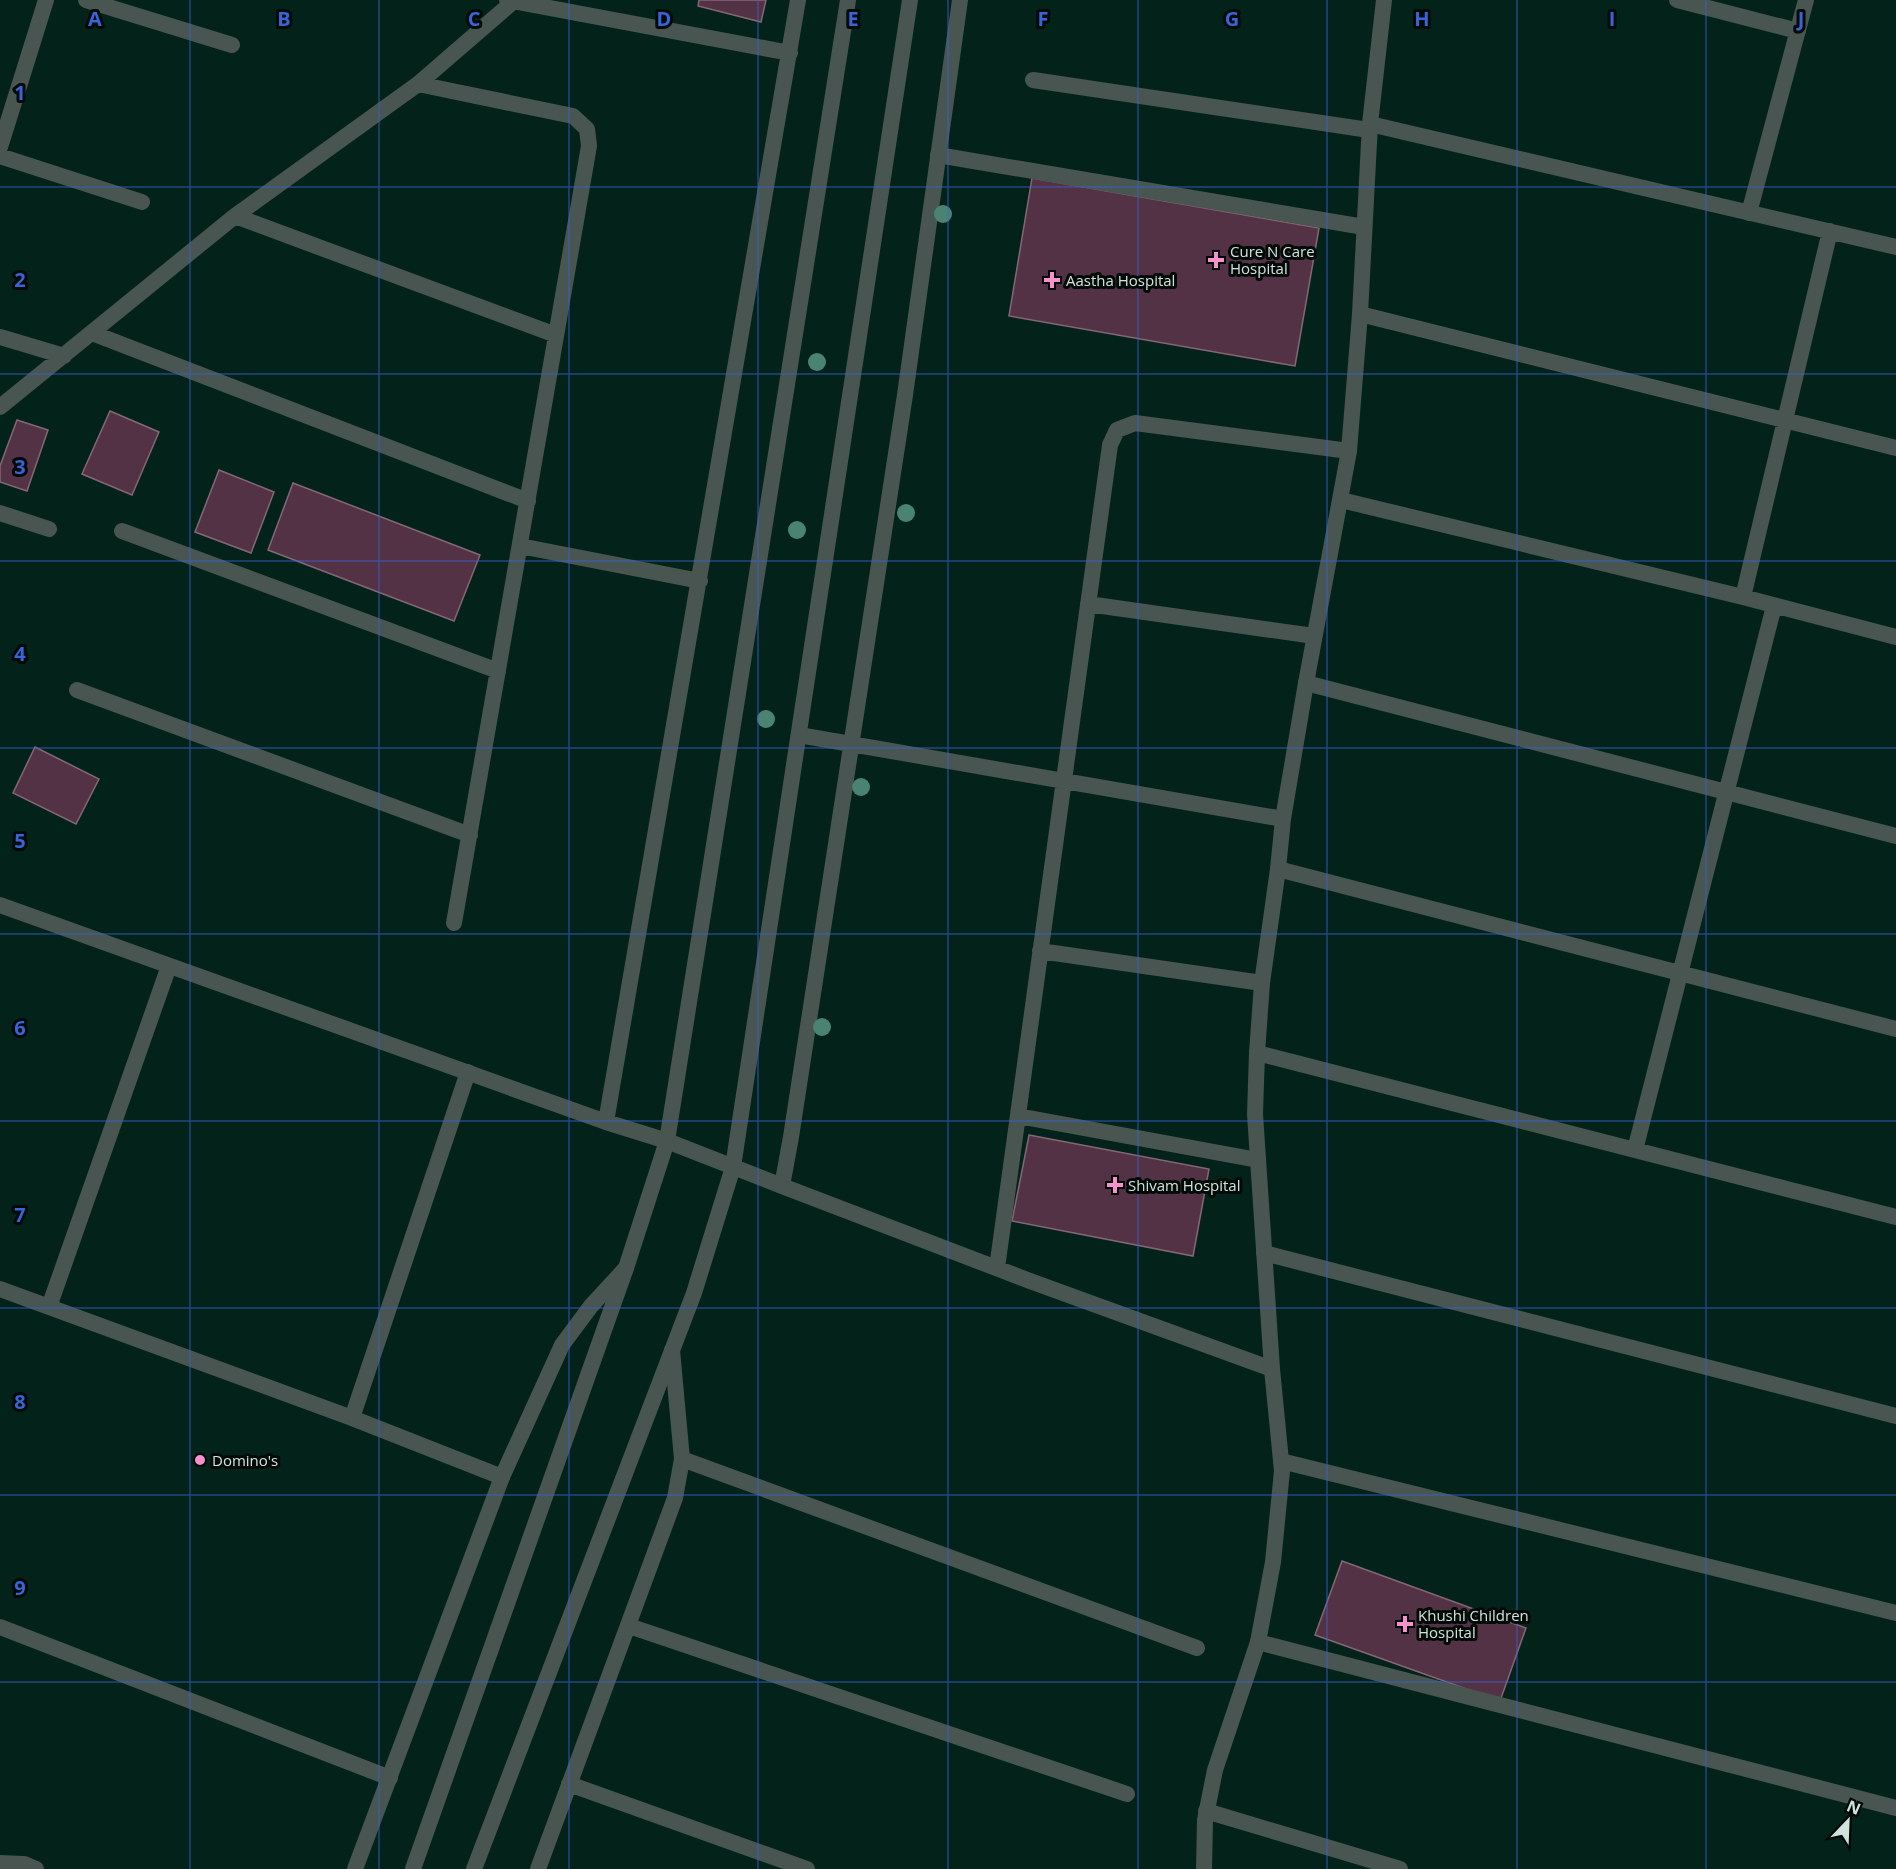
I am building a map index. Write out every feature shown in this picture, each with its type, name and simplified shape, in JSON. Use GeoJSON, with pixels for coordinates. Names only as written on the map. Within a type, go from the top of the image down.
{"type":"FeatureCollection","features":[{"type":"Feature","properties":{"kind":"street"},"geometry":{"type":"LineString","coordinates":[[0,147],[46,0]]}},
{"type":"Feature","properties":{"kind":"street"},"geometry":{"type":"LineString","coordinates":[[86,0],[232,45]]}},
{"type":"Feature","properties":{"kind":"street"},"geometry":{"type":"LineString","coordinates":[[0,407],[235,216],[418,84],[512,0],[790,53]]}},
{"type":"Feature","properties":{"kind":"street"},"geometry":{"type":"LineString","coordinates":[[606,1122],[798,0]]}},
{"type":"Feature","properties":{"kind":"street"},"geometry":{"type":"LineString","coordinates":[[413,1869],[626,1268],[667,1141],[848,0]]}},
{"type":"Feature","properties":{"kind":"street"},"geometry":{"type":"LineString","coordinates":[[474,1869],[694,1293],[733,1167],[910,0]]}},
{"type":"Feature","properties":{"kind":"street"},"geometry":{"type":"LineString","coordinates":[[782,1186],[793,1127],[905,395],[960,0]]}},
{"type":"Feature","properties":{"kind":"street"},"geometry":{"type":"LineString","coordinates":[[1204,1869],[1206,1811],[1215,1770],[1258,1642],[1273,1562],[1282,1471],[1272,1369],[1255,1114],[1257,1053],[1262,983],[1283,819],[1349,451],[1360,314],[1369,127],[1384,0]]}},
{"type":"Feature","properties":{"kind":"street"},"geometry":{"type":"LineString","coordinates":[[1677,0],[1798,30]]}},
{"type":"Feature","properties":{"kind":"street"},"geometry":{"type":"LineString","coordinates":[[1749,213],[1806,0]]}},
{"type":"Feature","properties":{"kind":"street"},"geometry":{"type":"LineString","coordinates":[[1033,80],[1369,127],[1896,246]]}},
{"type":"Feature","properties":{"kind":"street"},"geometry":{"type":"LineString","coordinates":[[418,84],[573,116],[587,129],[589,146],[454,923]]}},
{"type":"Feature","properties":{"kind":"street"},"geometry":{"type":"LineString","coordinates":[[938,155],[1364,227]]}},
{"type":"Feature","properties":{"kind":"street"},"geometry":{"type":"LineString","coordinates":[[0,156],[142,202]]}},
{"type":"Feature","properties":{"kind":"street"},"geometry":{"type":"LineString","coordinates":[[235,216],[556,335]]}},
{"type":"Feature","properties":{"kind":"street"},"geometry":{"type":"LineString","coordinates":[[1743,597],[1830,231]]}},
{"type":"Feature","properties":{"kind":"street"},"geometry":{"type":"LineString","coordinates":[[1360,314],[1896,448]]}},
{"type":"Feature","properties":{"kind":"street"},"geometry":{"type":"LineString","coordinates":[[92,333],[528,501]]}},
{"type":"Feature","properties":{"kind":"street"},"geometry":{"type":"LineString","coordinates":[[0,337],[64,356]]}},
{"type":"Feature","properties":{"kind":"street"},"geometry":{"type":"LineString","coordinates":[[997,1268],[1110,446],[1117,430],[1135,423],[1349,451]]}},
{"type":"Feature","properties":{"kind":"street"},"geometry":{"type":"LineString","coordinates":[[1341,500],[1743,597],[1896,637]]}},
{"type":"Feature","properties":{"kind":"street"},"geometry":{"type":"LineString","coordinates":[[0,513],[49,529]]}},
{"type":"Feature","properties":{"kind":"street"},"geometry":{"type":"LineString","coordinates":[[122,531],[498,671]]}},
{"type":"Feature","properties":{"kind":"street"},"geometry":{"type":"LineString","coordinates":[[520,546],[700,581]]}},
{"type":"Feature","properties":{"kind":"street"},"geometry":{"type":"LineString","coordinates":[[1088,604],[1314,636]]}},
{"type":"Feature","properties":{"kind":"street"},"geometry":{"type":"LineString","coordinates":[[1635,1150],[1774,606]]}},
{"type":"Feature","properties":{"kind":"street"},"geometry":{"type":"LineString","coordinates":[[1306,683],[1896,836]]}},
{"type":"Feature","properties":{"kind":"street"},"geometry":{"type":"LineString","coordinates":[[77,690],[470,835]]}},
{"type":"Feature","properties":{"kind":"street"},"geometry":{"type":"LineString","coordinates":[[799,735],[1283,819]]}},
{"type":"Feature","properties":{"kind":"street"},"geometry":{"type":"LineString","coordinates":[[1278,869],[1896,1029]]}},
{"type":"Feature","properties":{"kind":"street"},"geometry":{"type":"LineString","coordinates":[[0,905],[606,1122],[667,1141],[997,1268],[1272,1369]]}},
{"type":"Feature","properties":{"kind":"street"},"geometry":{"type":"LineString","coordinates":[[1040,951],[1262,983]]}},
{"type":"Feature","properties":{"kind":"street"},"geometry":{"type":"LineString","coordinates":[[49,1307],[169,966]]}},
{"type":"Feature","properties":{"kind":"street"},"geometry":{"type":"LineString","coordinates":[[1257,1053],[1896,1216]]}},
{"type":"Feature","properties":{"kind":"street"},"geometry":{"type":"LineString","coordinates":[[352,1418],[468,1072]]}},
{"type":"Feature","properties":{"kind":"street"},"geometry":{"type":"LineString","coordinates":[[1018,1116],[1258,1160]]}},
{"type":"Feature","properties":{"kind":"street"},"geometry":{"type":"LineString","coordinates":[[1264,1253],[1896,1416]]}},
{"type":"Feature","properties":{"kind":"street"},"geometry":{"type":"LineString","coordinates":[[355,1869],[502,1477],[562,1345],[591,1306],[626,1268]]}},
{"type":"Feature","properties":{"kind":"street"},"geometry":{"type":"LineString","coordinates":[[0,1289],[352,1418],[502,1477]]}},
{"type":"Feature","properties":{"kind":"street"},"geometry":{"type":"LineString","coordinates":[[537,1869],[675,1498],[681,1459],[672,1350]]}},
{"type":"Feature","properties":{"kind":"street"},"geometry":{"type":"LineString","coordinates":[[681,1459],[1197,1648]]}},
{"type":"Feature","properties":{"kind":"street"},"geometry":{"type":"LineString","coordinates":[[1281,1461],[1896,1613]]}},
{"type":"Feature","properties":{"kind":"street"},"geometry":{"type":"LineString","coordinates":[[628,1626],[1127,1794]]}},
{"type":"Feature","properties":{"kind":"street"},"geometry":{"type":"LineString","coordinates":[[0,1627],[390,1778]]}},
{"type":"Feature","properties":{"kind":"street"},"geometry":{"type":"LineString","coordinates":[[1258,1642],[1896,1808]]}},
{"type":"Feature","properties":{"kind":"street"},"geometry":{"type":"LineString","coordinates":[[569,1784],[807,1869]]}},
{"type":"Feature","properties":{"kind":"street"},"geometry":{"type":"LineString","coordinates":[[1206,1811],[1400,1869]]}},
{"type":"Feature","properties":{"kind":"street"},"geometry":{"type":"LineString","coordinates":[[0,1863],[24,1864],[36,1869]]}},
{"type":"Feature","properties":{"kind":"building"},"geometry":{"type":"Polygon","coordinates":[[[699,0],[766,0],[761,22],[698,6],[699,0]]]}},
{"type":"Feature","properties":{"kind":"building"},"geometry":{"type":"Polygon","coordinates":[[[1032,178],[1319,228],[1295,366],[1009,316],[1032,178]]]}},
{"type":"Feature","properties":{"kind":"building"},"geometry":{"type":"Polygon","coordinates":[[[110,411],[159,432],[132,495],[82,474],[110,411]]]}},
{"type":"Feature","properties":{"kind":"building"},"geometry":{"type":"Polygon","coordinates":[[[17,420],[48,430],[27,491],[0,482],[0,466],[17,420]]]}},
{"type":"Feature","properties":{"kind":"building"},"geometry":{"type":"Polygon","coordinates":[[[219,470],[274,492],[251,553],[195,532],[219,470]]]}},
{"type":"Feature","properties":{"kind":"building"},"geometry":{"type":"Polygon","coordinates":[[[293,483],[480,555],[454,621],[268,550],[293,483]]]}},
{"type":"Feature","properties":{"kind":"building"},"geometry":{"type":"Polygon","coordinates":[[[35,747],[99,779],[76,824],[13,793],[35,747]]]}},
{"type":"Feature","properties":{"kind":"building"},"geometry":{"type":"Polygon","coordinates":[[[1029,1135],[1209,1169],[1193,1256],[1012,1221],[1029,1135]]]}},
{"type":"Feature","properties":{"kind":"building"},"geometry":{"type":"Polygon","coordinates":[[[1342,1561],[1526,1628],[1500,1701],[1315,1635],[1342,1561]]]}},
{"type":"Feature","properties":{"kind":"place","name":"Cure N Care Hospital"},"geometry":{"type":"Point","coordinates":[1216,260]}},
{"type":"Feature","properties":{"kind":"place","name":"Aastha Hospital"},"geometry":{"type":"Point","coordinates":[1052,280]}},
{"type":"Feature","properties":{"kind":"place","name":"Shivam Hospital"},"geometry":{"type":"Point","coordinates":[1115,1185]}},
{"type":"Feature","properties":{"kind":"place","name":"Domino's"},"geometry":{"type":"Point","coordinates":[200,1460]}},
{"type":"Feature","properties":{"kind":"place","name":"Khushi Children Hospital"},"geometry":{"type":"Point","coordinates":[1405,1624]}}]}
